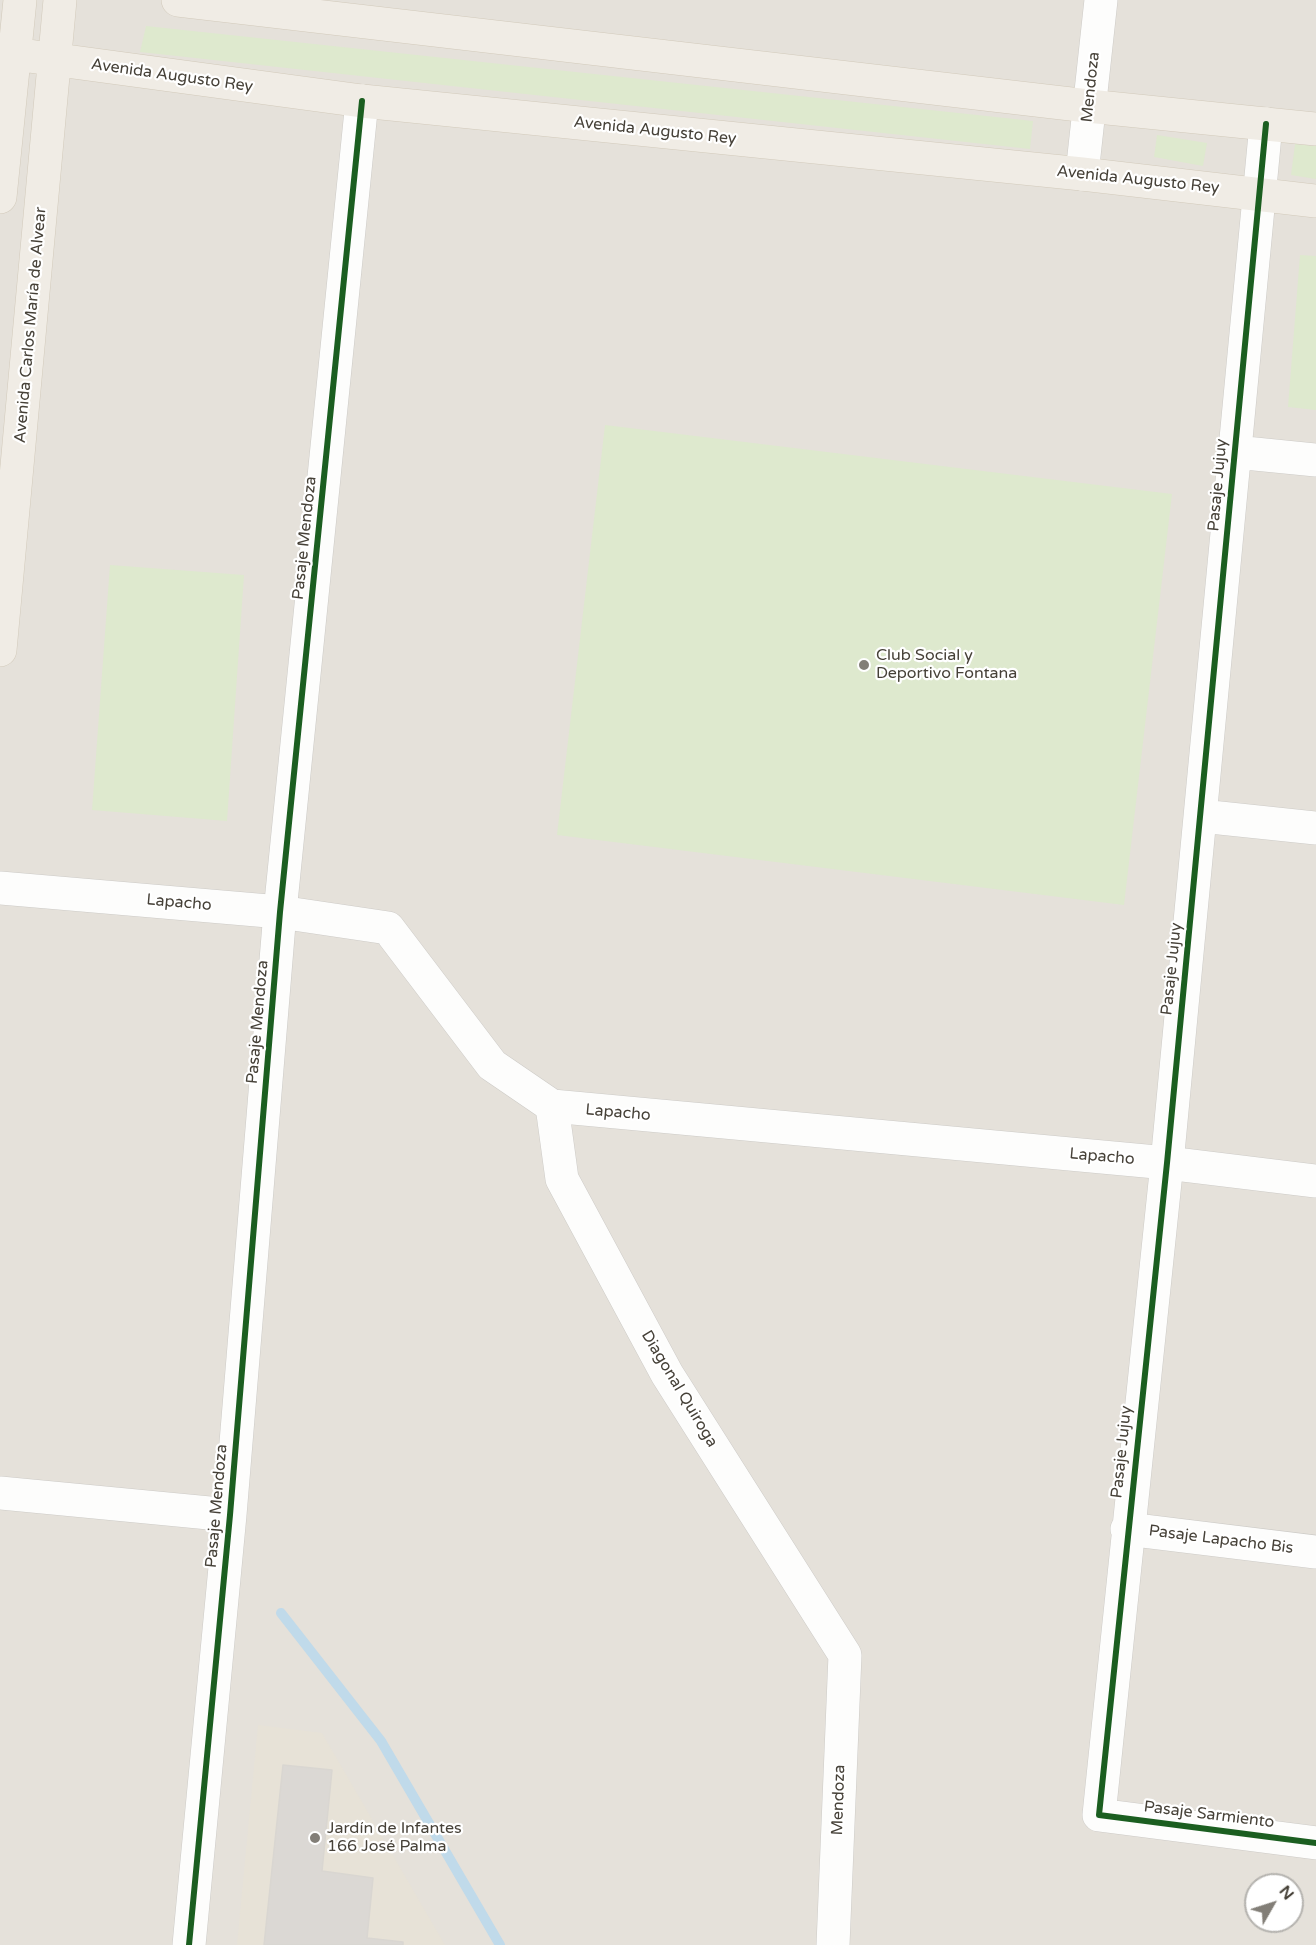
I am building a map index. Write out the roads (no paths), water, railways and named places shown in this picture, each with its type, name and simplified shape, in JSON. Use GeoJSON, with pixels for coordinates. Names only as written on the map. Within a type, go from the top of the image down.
{"type":"FeatureCollection","features":[{"type":"Feature","properties":{"kind":"main road"},"geometry":{"type":"LineString","coordinates":[[0,197],[7,47],[20,0]]}},
{"type":"Feature","properties":{"kind":"main road","name":"Avenida Carlos María de Alvear"},"geometry":{"type":"LineString","coordinates":[[0,650],[60,0]]}},
{"type":"Feature","properties":{"kind":"main road"},"geometry":{"type":"LineString","coordinates":[[178,0],[1089,106],[1316,129]]}},
{"type":"Feature","properties":{"kind":"main road","name":"Avenida Augusto Rey"},"geometry":{"type":"LineString","coordinates":[[7,47],[56,60],[362,101],[1082,174],[1316,201]]}},
{"type":"Feature","properties":{"kind":"street","name":"Mendoza"},"geometry":{"type":"LineString","coordinates":[[1082,174],[1101,0]]}},
{"type":"Feature","properties":{"kind":"street","name":"Pasaje Mendoza"},"geometry":{"type":"LineString","coordinates":[[189,1945],[230,1515],[280,912],[362,101]]}},
{"type":"Feature","properties":{"kind":"street","name":"Pasaje Jujuy"},"geometry":{"type":"LineString","coordinates":[[1099,1815],[1127,1529],[1167,1163],[1266,124]]}},
{"type":"Feature","properties":{"kind":"street"},"geometry":{"type":"LineString","coordinates":[[1235,452],[1316,460]]}},
{"type":"Feature","properties":{"kind":"street"},"geometry":{"type":"LineString","coordinates":[[1201,816],[1316,828]]}},
{"type":"Feature","properties":{"kind":"street","name":"Lapacho"},"geometry":{"type":"LineString","coordinates":[[0,888],[280,912],[388,928],[492,1065],[552,1106],[1167,1163],[1316,1181]]}},
{"type":"Feature","properties":{"kind":"street","name":"Diagonal Quiroga"},"geometry":{"type":"LineString","coordinates":[[552,1106],[562,1179],[667,1374],[845,1655]]}},
{"type":"Feature","properties":{"kind":"street"},"geometry":{"type":"LineString","coordinates":[[0,1493],[230,1515]]}},
{"type":"Feature","properties":{"kind":"street","name":"Pasaje Lapacho Bis"},"geometry":{"type":"LineString","coordinates":[[1127,1529],[1316,1552]]}},
{"type":"Feature","properties":{"kind":"street","name":"Mendoza"},"geometry":{"type":"LineString","coordinates":[[833,1945],[845,1655]]}},
{"type":"Feature","properties":{"kind":"street","name":"Pasaje Sarmiento"},"geometry":{"type":"LineString","coordinates":[[1099,1815],[1316,1843]]}},
{"type":"Feature","properties":{"kind":"waterway"},"geometry":{"type":"LineString","coordinates":[[281,1613],[381,1741],[500,1945]]}},
{"type":"Feature","properties":{"kind":"place","name":"Club Social y Deportivo Fontana"},"geometry":{"type":"Point","coordinates":[864,665]}},
{"type":"Feature","properties":{"kind":"place","name":"Jardín de Infantes 166 José Palma"},"geometry":{"type":"Point","coordinates":[315,1838]}}]}
